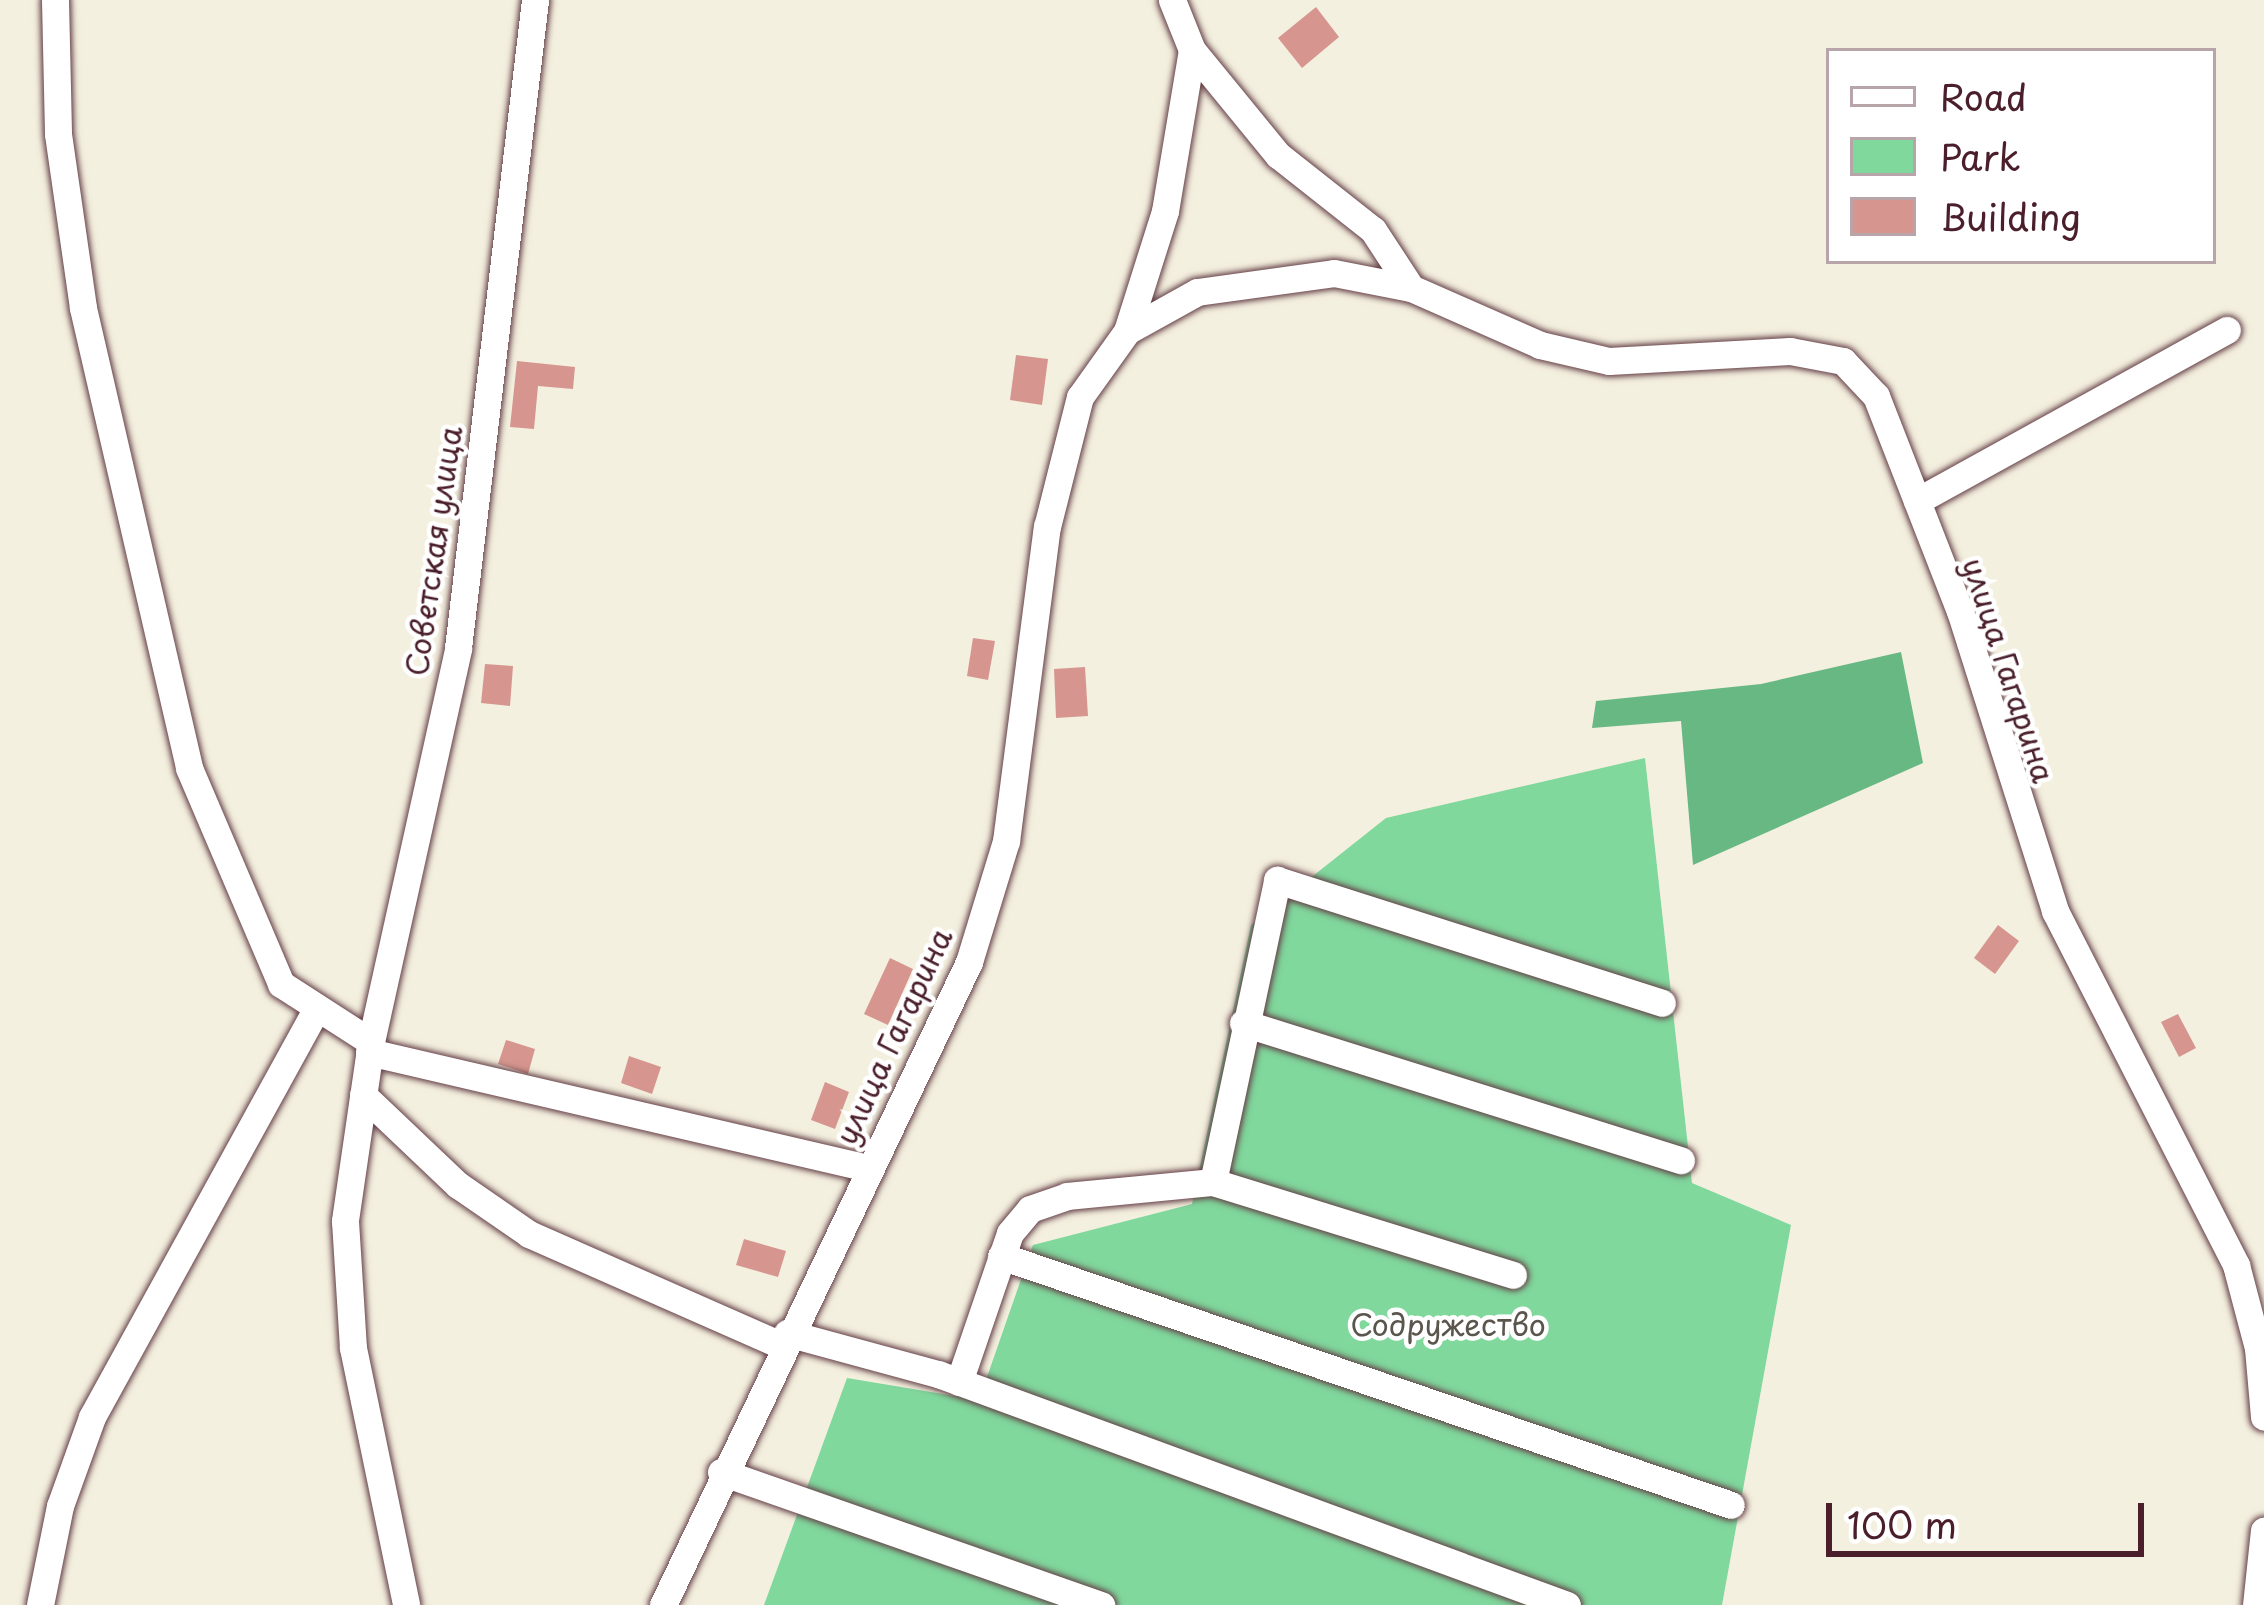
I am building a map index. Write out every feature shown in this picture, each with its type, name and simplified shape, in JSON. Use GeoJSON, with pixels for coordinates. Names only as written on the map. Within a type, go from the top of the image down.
{"type":"FeatureCollection","features":[{"type":"Feature","properties":{"kind":"street"},"geometry":{"type":"LineString","coordinates":[[55,0],[58,134],[82,308],[166,684],[189,768],[281,984],[370,1047],[868,1168]]}},
{"type":"Feature","properties":{"kind":"street","name":"Советская улица"},"geometry":{"type":"LineString","coordinates":[[406,1605],[353,1348],[345,1221],[370,1047],[458,648],[535,0]]}},
{"type":"Feature","properties":{"kind":"street"},"geometry":{"type":"LineString","coordinates":[[1172,0],[1192,50],[1278,155],[1373,230],[1411,288]]}},
{"type":"Feature","properties":{"kind":"street","name":"улица Гагарина"},"geometry":{"type":"LineString","coordinates":[[663,1605],[721,1472],[975,942],[1006,841],[1048,527],[1079,397],[1127,331],[1165,211],[1192,50]]}},
{"type":"Feature","properties":{"kind":"street","name":"улица Гагарина"},"geometry":{"type":"LineString","coordinates":[[1127,331],[1197,292],[1334,273],[1411,288],[1540,345],[1609,361],[1790,351],[1843,361],[1876,396],[1917,501],[2055,911],[2236,1265],[2258,1348],[2264,1417]]}},
{"type":"Feature","properties":{"kind":"street"},"geometry":{"type":"LineString","coordinates":[[1917,501],[2227,330]]}},
{"type":"Feature","properties":{"kind":"street"},"geometry":{"type":"LineString","coordinates":[[1213,1182],[1243,1023],[1277,880],[1662,1003]]}},
{"type":"Feature","properties":{"kind":"street"},"geometry":{"type":"LineString","coordinates":[[40,1605],[60,1506],[92,1417],[315,1011]]}},
{"type":"Feature","properties":{"kind":"street"},"geometry":{"type":"LineString","coordinates":[[1243,1023],[1681,1160]]}},
{"type":"Feature","properties":{"kind":"street"},"geometry":{"type":"LineString","coordinates":[[363,1095],[458,1185],[529,1234],[784,1339],[959,1382],[1567,1605]]}},
{"type":"Feature","properties":{"kind":"street"},"geometry":{"type":"LineString","coordinates":[[959,1382],[1001,1256],[1030,1209],[1067,1196],[1213,1182],[1513,1275]]}},
{"type":"Feature","properties":{"kind":"street"},"geometry":{"type":"LineString","coordinates":[[1001,1256],[1731,1505]]}},
{"type":"Feature","properties":{"kind":"street"},"geometry":{"type":"LineString","coordinates":[[721,1472],[1101,1605]]}},
{"type":"Feature","properties":{"kind":"street"},"geometry":{"type":"LineString","coordinates":[[2256,1605],[2264,1531]]}},
{"type":"Feature","properties":{"kind":"green space"},"geometry":{"type":"Polygon","coordinates":[[[1901,652],[1923,763],[1693,865],[1681,721],[1592,728],[1596,701],[1761,684],[1901,652]]]}},
{"type":"Feature","properties":{"kind":"green space","name":"Содружество"},"geometry":{"type":"Polygon","coordinates":[[[1645,758],[1692,1183],[1791,1225],[1722,1605],[764,1605],[847,1378],[979,1400],[1033,1245],[1192,1204],[1251,925],[1386,818],[1645,758]]]}},
{"type":"Feature","properties":{"kind":"building"},"geometry":{"type":"Polygon","coordinates":[[[1316,7],[1339,37],[1302,68],[1278,38],[1316,7]]]}},
{"type":"Feature","properties":{"kind":"building"},"geometry":{"type":"Polygon","coordinates":[[[1016,355],[1048,359],[1042,405],[1010,400],[1016,355]]]}},
{"type":"Feature","properties":{"kind":"building"},"geometry":{"type":"Polygon","coordinates":[[[517,361],[575,367],[573,389],[538,386],[534,429],[510,427],[517,361]]]}},
{"type":"Feature","properties":{"kind":"building"},"geometry":{"type":"Polygon","coordinates":[[[973,638],[995,641],[988,680],[967,676],[973,638]]]}},
{"type":"Feature","properties":{"kind":"building"},"geometry":{"type":"Polygon","coordinates":[[[485,664],[513,666],[510,706],[481,703],[485,664]]]}},
{"type":"Feature","properties":{"kind":"building"},"geometry":{"type":"Polygon","coordinates":[[[1085,667],[1088,716],[1056,718],[1054,669],[1085,667]]]}},
{"type":"Feature","properties":{"kind":"building"},"geometry":{"type":"Polygon","coordinates":[[[1998,925],[2019,941],[1995,974],[1974,958],[1998,925]]]}},
{"type":"Feature","properties":{"kind":"building"},"geometry":{"type":"Polygon","coordinates":[[[890,958],[913,969],[888,1025],[864,1014],[890,958]]]}},
{"type":"Feature","properties":{"kind":"building"},"geometry":{"type":"Polygon","coordinates":[[[2178,1014],[2196,1048],[2179,1057],[2161,1022],[2178,1014]]]}},
{"type":"Feature","properties":{"kind":"building"},"geometry":{"type":"Polygon","coordinates":[[[506,1040],[535,1049],[528,1074],[498,1064],[506,1040]]]}},
{"type":"Feature","properties":{"kind":"building"},"geometry":{"type":"Polygon","coordinates":[[[629,1056],[661,1067],[652,1094],[621,1083],[629,1056]]]}},
{"type":"Feature","properties":{"kind":"building"},"geometry":{"type":"Polygon","coordinates":[[[825,1082],[849,1092],[835,1129],[811,1120],[825,1082]]]}},
{"type":"Feature","properties":{"kind":"building"},"geometry":{"type":"Polygon","coordinates":[[[744,1239],[786,1251],[778,1277],[736,1265],[744,1239]]]}}]}
